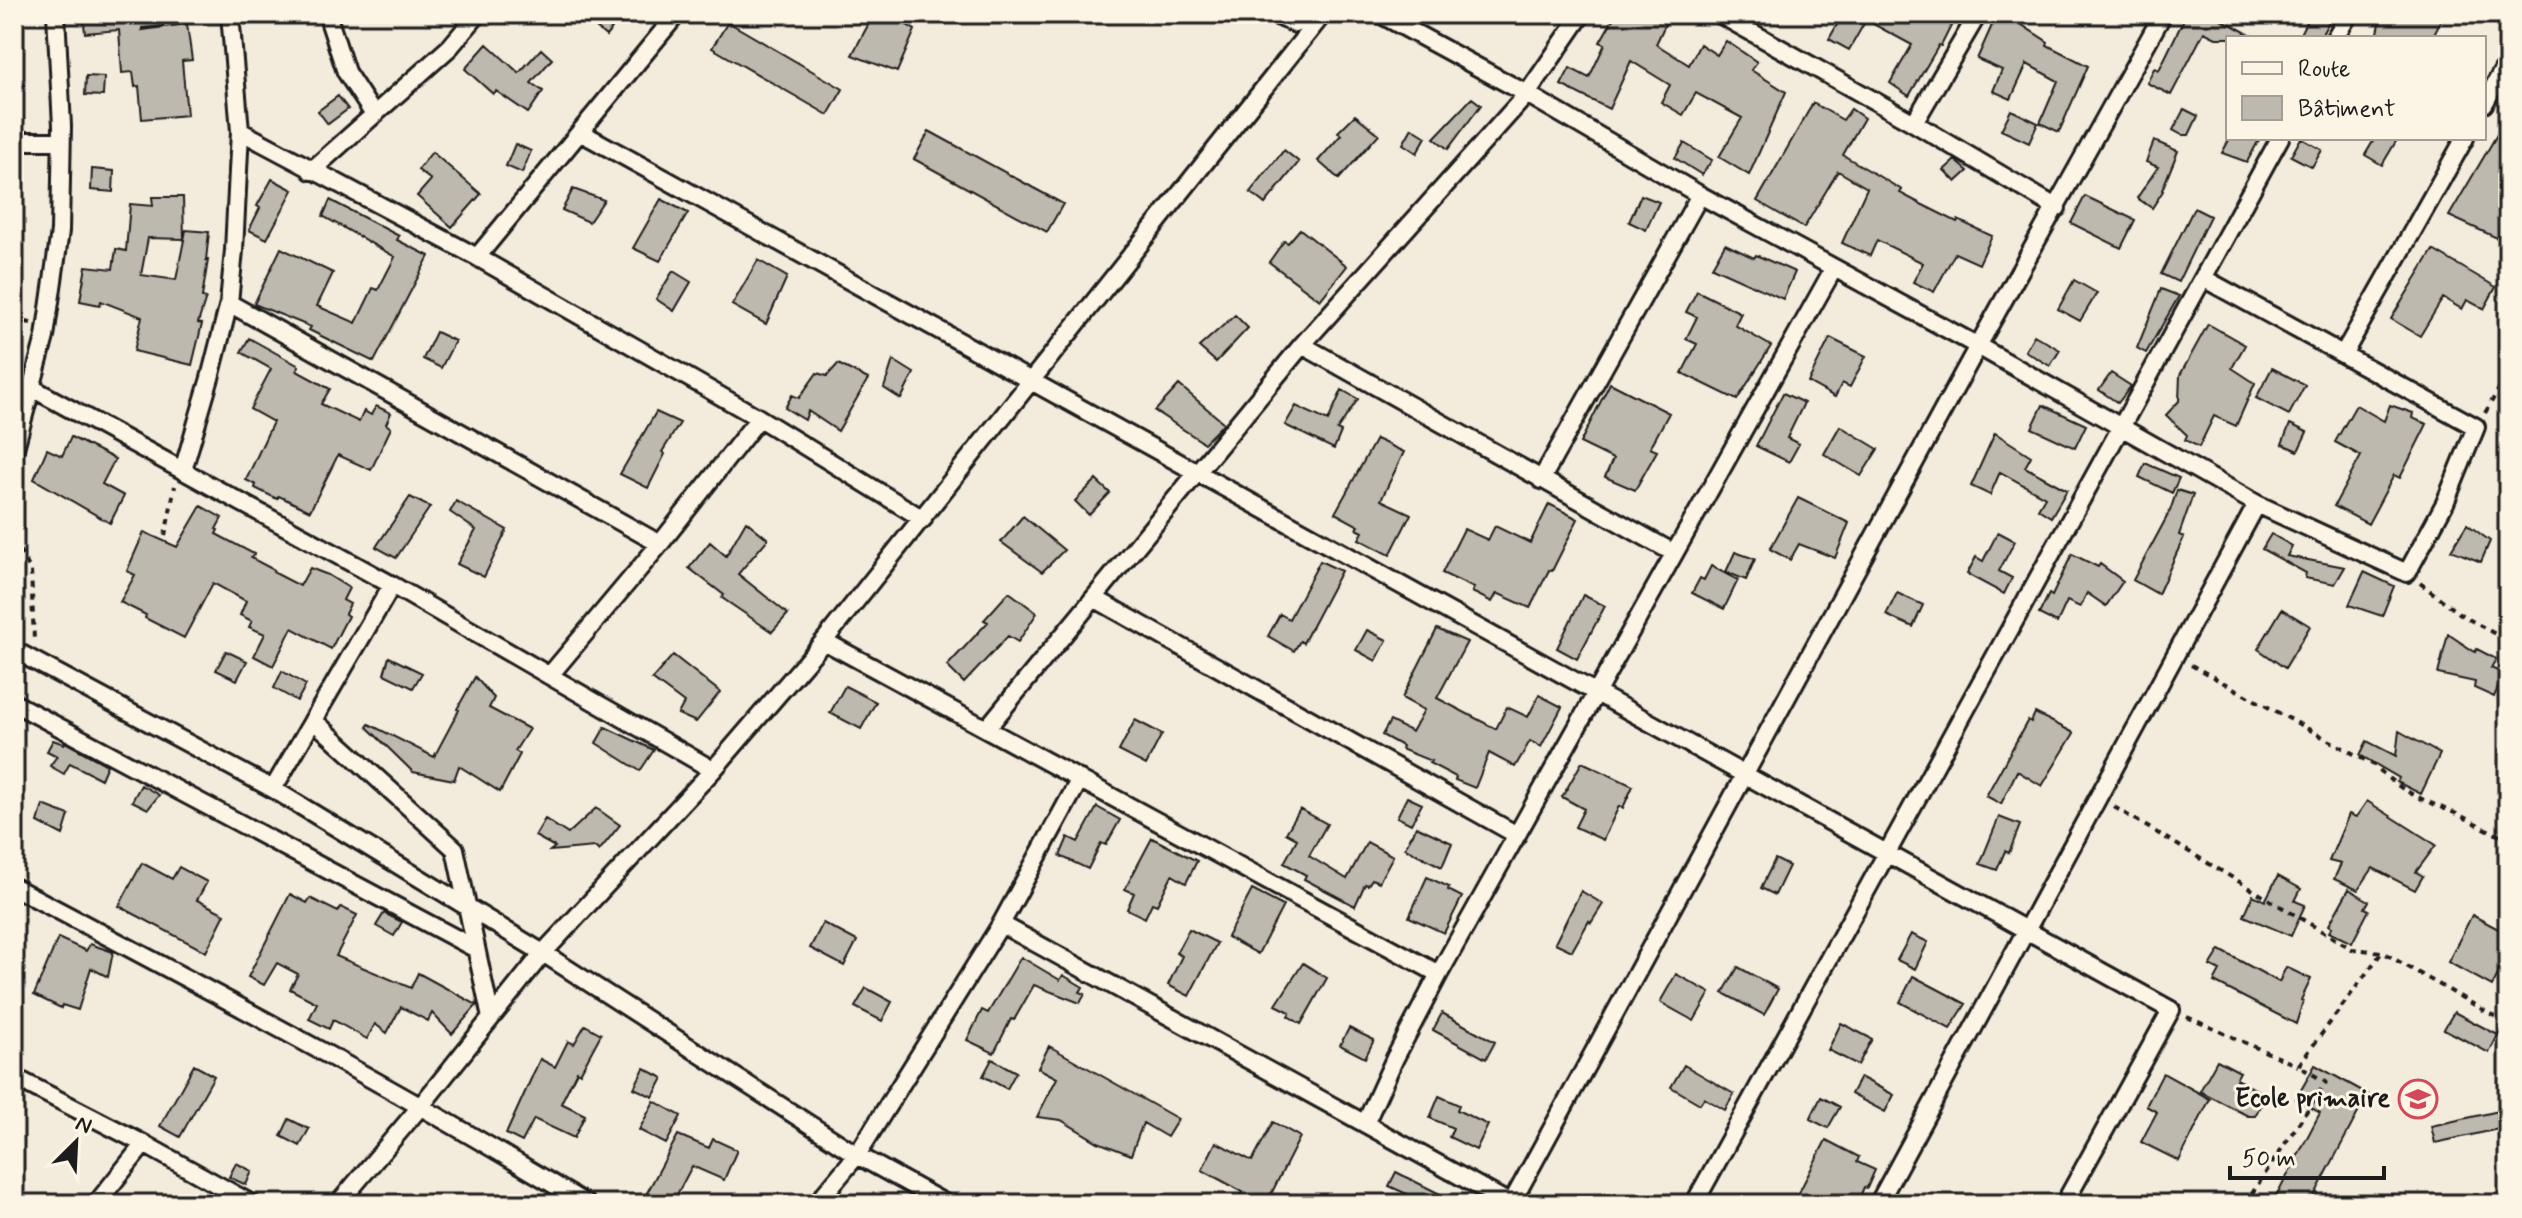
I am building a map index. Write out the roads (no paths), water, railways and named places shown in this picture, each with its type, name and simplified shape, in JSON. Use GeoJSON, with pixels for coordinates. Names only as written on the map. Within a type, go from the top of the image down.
{"type":"FeatureCollection","features":[{"type":"Feature","properties":{"kind":"street"},"geometry":{"type":"LineString","coordinates":[[14,452],[45,337],[60,231],[61,141],[56,14]]}},
{"type":"Feature","properties":{"kind":"street"},"geometry":{"type":"LineString","coordinates":[[183,470],[229,303],[240,131],[230,14]]}},
{"type":"Feature","properties":{"kind":"street"},"geometry":{"type":"LineString","coordinates":[[327,14],[346,72],[374,115]]}},
{"type":"Feature","properties":{"kind":"street"},"geometry":{"type":"LineString","coordinates":[[311,171],[450,47],[478,14]]}},
{"type":"Feature","properties":{"kind":"street"},"geometry":{"type":"LineString","coordinates":[[477,257],[677,14]]}},
{"type":"Feature","properties":{"kind":"street"},"geometry":{"type":"LineString","coordinates":[[1380,14],[2257,504],[2407,573],[2445,503],[2476,427],[2203,278]]}},
{"type":"Feature","properties":{"kind":"street"},"geometry":{"type":"LineString","coordinates":[[987,728],[1302,345],[1527,94],[1582,14]]}},
{"type":"Feature","properties":{"kind":"street"},"geometry":{"type":"LineString","coordinates":[[1719,14],[1914,123],[2057,208]]}},
{"type":"Feature","properties":{"kind":"street"},"geometry":{"type":"LineString","coordinates":[[1914,123],[1978,14]]}},
{"type":"Feature","properties":{"kind":"street"},"geometry":{"type":"LineString","coordinates":[[1001,924],[1511,1204],[1978,346],[2163,14]]}},
{"type":"Feature","properties":{"kind":"street"},"geometry":{"type":"LineString","coordinates":[[2336,36],[2349,14]]}},
{"type":"Feature","properties":{"kind":"street"},"geometry":{"type":"LineString","coordinates":[[338,1204],[543,953],[713,770],[824,641],[1320,18]]}},
{"type":"Feature","properties":{"kind":"street"},"geometry":{"type":"LineString","coordinates":[[2486,100],[2508,61]]}},
{"type":"Feature","properties":{"kind":"street"},"geometry":{"type":"LineString","coordinates":[[240,131],[477,257],[759,418],[923,519]]}},
{"type":"Feature","properties":{"kind":"street"},"geometry":{"type":"LineString","coordinates":[[580,132],[2171,1010],[2064,1204]]}},
{"type":"Feature","properties":{"kind":"street"},"geometry":{"type":"LineString","coordinates":[[1694,1204],[2279,140]]}},
{"type":"Feature","properties":{"kind":"street"},"geometry":{"type":"LineString","coordinates":[[2344,353],[2464,140]]}},
{"type":"Feature","properties":{"kind":"street"},"geometry":{"type":"LineString","coordinates":[[14,141],[61,141]]}},
{"type":"Feature","properties":{"kind":"street"},"geometry":{"type":"LineString","coordinates":[[1541,480],[1700,195]]}},
{"type":"Feature","properties":{"kind":"street"},"geometry":{"type":"LineString","coordinates":[[1365,1124],[1439,974],[1834,268]]}},
{"type":"Feature","properties":{"kind":"street"},"geometry":{"type":"LineString","coordinates":[[229,303],[660,544]]}},
{"type":"Feature","properties":{"kind":"street"},"geometry":{"type":"LineString","coordinates":[[1302,345],[1674,553]]}},
{"type":"Feature","properties":{"kind":"street"},"geometry":{"type":"LineString","coordinates":[[32,388],[392,585],[713,770]]}},
{"type":"Feature","properties":{"kind":"street"},"geometry":{"type":"LineString","coordinates":[[550,675],[660,544],[759,418]]}},
{"type":"Feature","properties":{"kind":"street"},"geometry":{"type":"LineString","coordinates":[[1878,1204],[2257,504]]}},
{"type":"Feature","properties":{"kind":"street"},"geometry":{"type":"LineString","coordinates":[[273,789],[392,585]]}},
{"type":"Feature","properties":{"kind":"street"},"geometry":{"type":"LineString","coordinates":[[1094,598],[1517,835]]}},
{"type":"Feature","properties":{"kind":"street"},"geometry":{"type":"LineString","coordinates":[[824,641],[1439,974]]}},
{"type":"Feature","properties":{"kind":"street"},"geometry":{"type":"LineString","coordinates":[[14,650],[273,789],[543,953],[857,1155],[946,1204]]}},
{"type":"Feature","properties":{"kind":"street"},"geometry":{"type":"LineString","coordinates":[[15,706],[476,949]]}},
{"type":"Feature","properties":{"kind":"street"},"geometry":{"type":"LineString","coordinates":[[313,720],[455,849],[491,1018]]}},
{"type":"Feature","properties":{"kind":"street"},"geometry":{"type":"LineString","coordinates":[[816,1204],[857,1155],[1001,924],[1080,779]]}},
{"type":"Feature","properties":{"kind":"street"},"geometry":{"type":"LineString","coordinates":[[14,887],[316,1048],[586,1204]]}},
{"type":"Feature","properties":{"kind":"street"},"geometry":{"type":"LineString","coordinates":[[14,1077],[252,1204]]}},
{"type":"Feature","properties":{"kind":"street"},"geometry":{"type":"LineString","coordinates":[[96,1204],[144,1144]]}},
{"type":"Feature","properties":{"kind":"lane"},"geometry":{"type":"LineString","coordinates":[[1263,14],[1295,28],[1320,18]]}},
{"type":"Feature","properties":{"kind":"place","name":"Ecole primaire"},"geometry":{"type":"Point","coordinates":[2418,1099]}}]}
